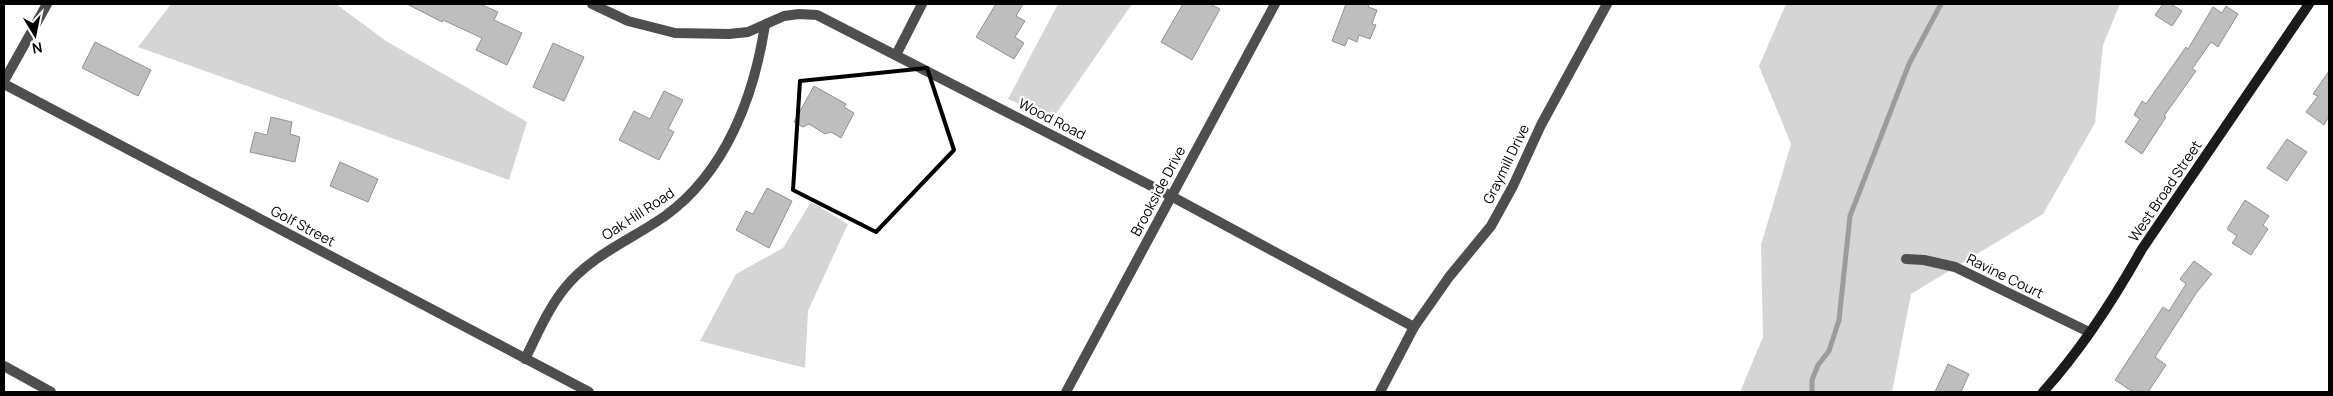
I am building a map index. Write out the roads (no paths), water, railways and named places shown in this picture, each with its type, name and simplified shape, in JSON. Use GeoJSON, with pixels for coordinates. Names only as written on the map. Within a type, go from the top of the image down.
{"type":"FeatureCollection","features":[{"type":"Feature","properties":{"kind":"street"},"geometry":{"type":"LineString","coordinates":[[4,83],[47,4]]}},
{"type":"Feature","properties":{"kind":"street","name":"Wood Road"},"geometry":{"type":"LineString","coordinates":[[592,4],[628,21],[675,33],[729,34],[748,32],[784,16],[799,14],[817,16],[1171,196],[1414,327]]}},
{"type":"Feature","properties":{"kind":"street"},"geometry":{"type":"LineString","coordinates":[[896,55],[922,4]]}},
{"type":"Feature","properties":{"kind":"street","name":"Brookside Drive"},"geometry":{"type":"LineString","coordinates":[[1066,392],[1275,4]]}},
{"type":"Feature","properties":{"kind":"street","name":"Graymill Drive"},"geometry":{"type":"LineString","coordinates":[[1414,327],[1449,277],[1490,226],[1513,186],[1541,125],[1607,4]]}},
{"type":"Feature","properties":{"kind":"street","name":"West Broad Street"},"geometry":{"type":"LineString","coordinates":[[2043,392],[2062,371],[2089,332],[2309,4]]}},
{"type":"Feature","properties":{"kind":"street","name":"Oak Hill Road"},"geometry":{"type":"LineString","coordinates":[[525,359],[548,313],[564,289],[583,268],[604,252],[665,216],[694,191],[711,172],[722,154],[746,102],[760,57],[764,25]]}},
{"type":"Feature","properties":{"kind":"street","name":"Golf Street"},"geometry":{"type":"LineString","coordinates":[[4,83],[589,392]]}},
{"type":"Feature","properties":{"kind":"street","name":"Ravine Court"},"geometry":{"type":"LineString","coordinates":[[1906,259],[1924,260],[1955,267],[2089,332]]}},
{"type":"Feature","properties":{"kind":"street"},"geometry":{"type":"LineString","coordinates":[[1380,392],[1414,327]]}},
{"type":"Feature","properties":{"kind":"street"},"geometry":{"type":"LineString","coordinates":[[4,366],[51,392]]}},
{"type":"Feature","properties":{"kind":"waterway"},"geometry":{"type":"LineString","coordinates":[[1812,392],[1812,380],[1818,365],[1829,351],[1839,320],[1850,216],[1909,64],[1941,4]]}}]}
